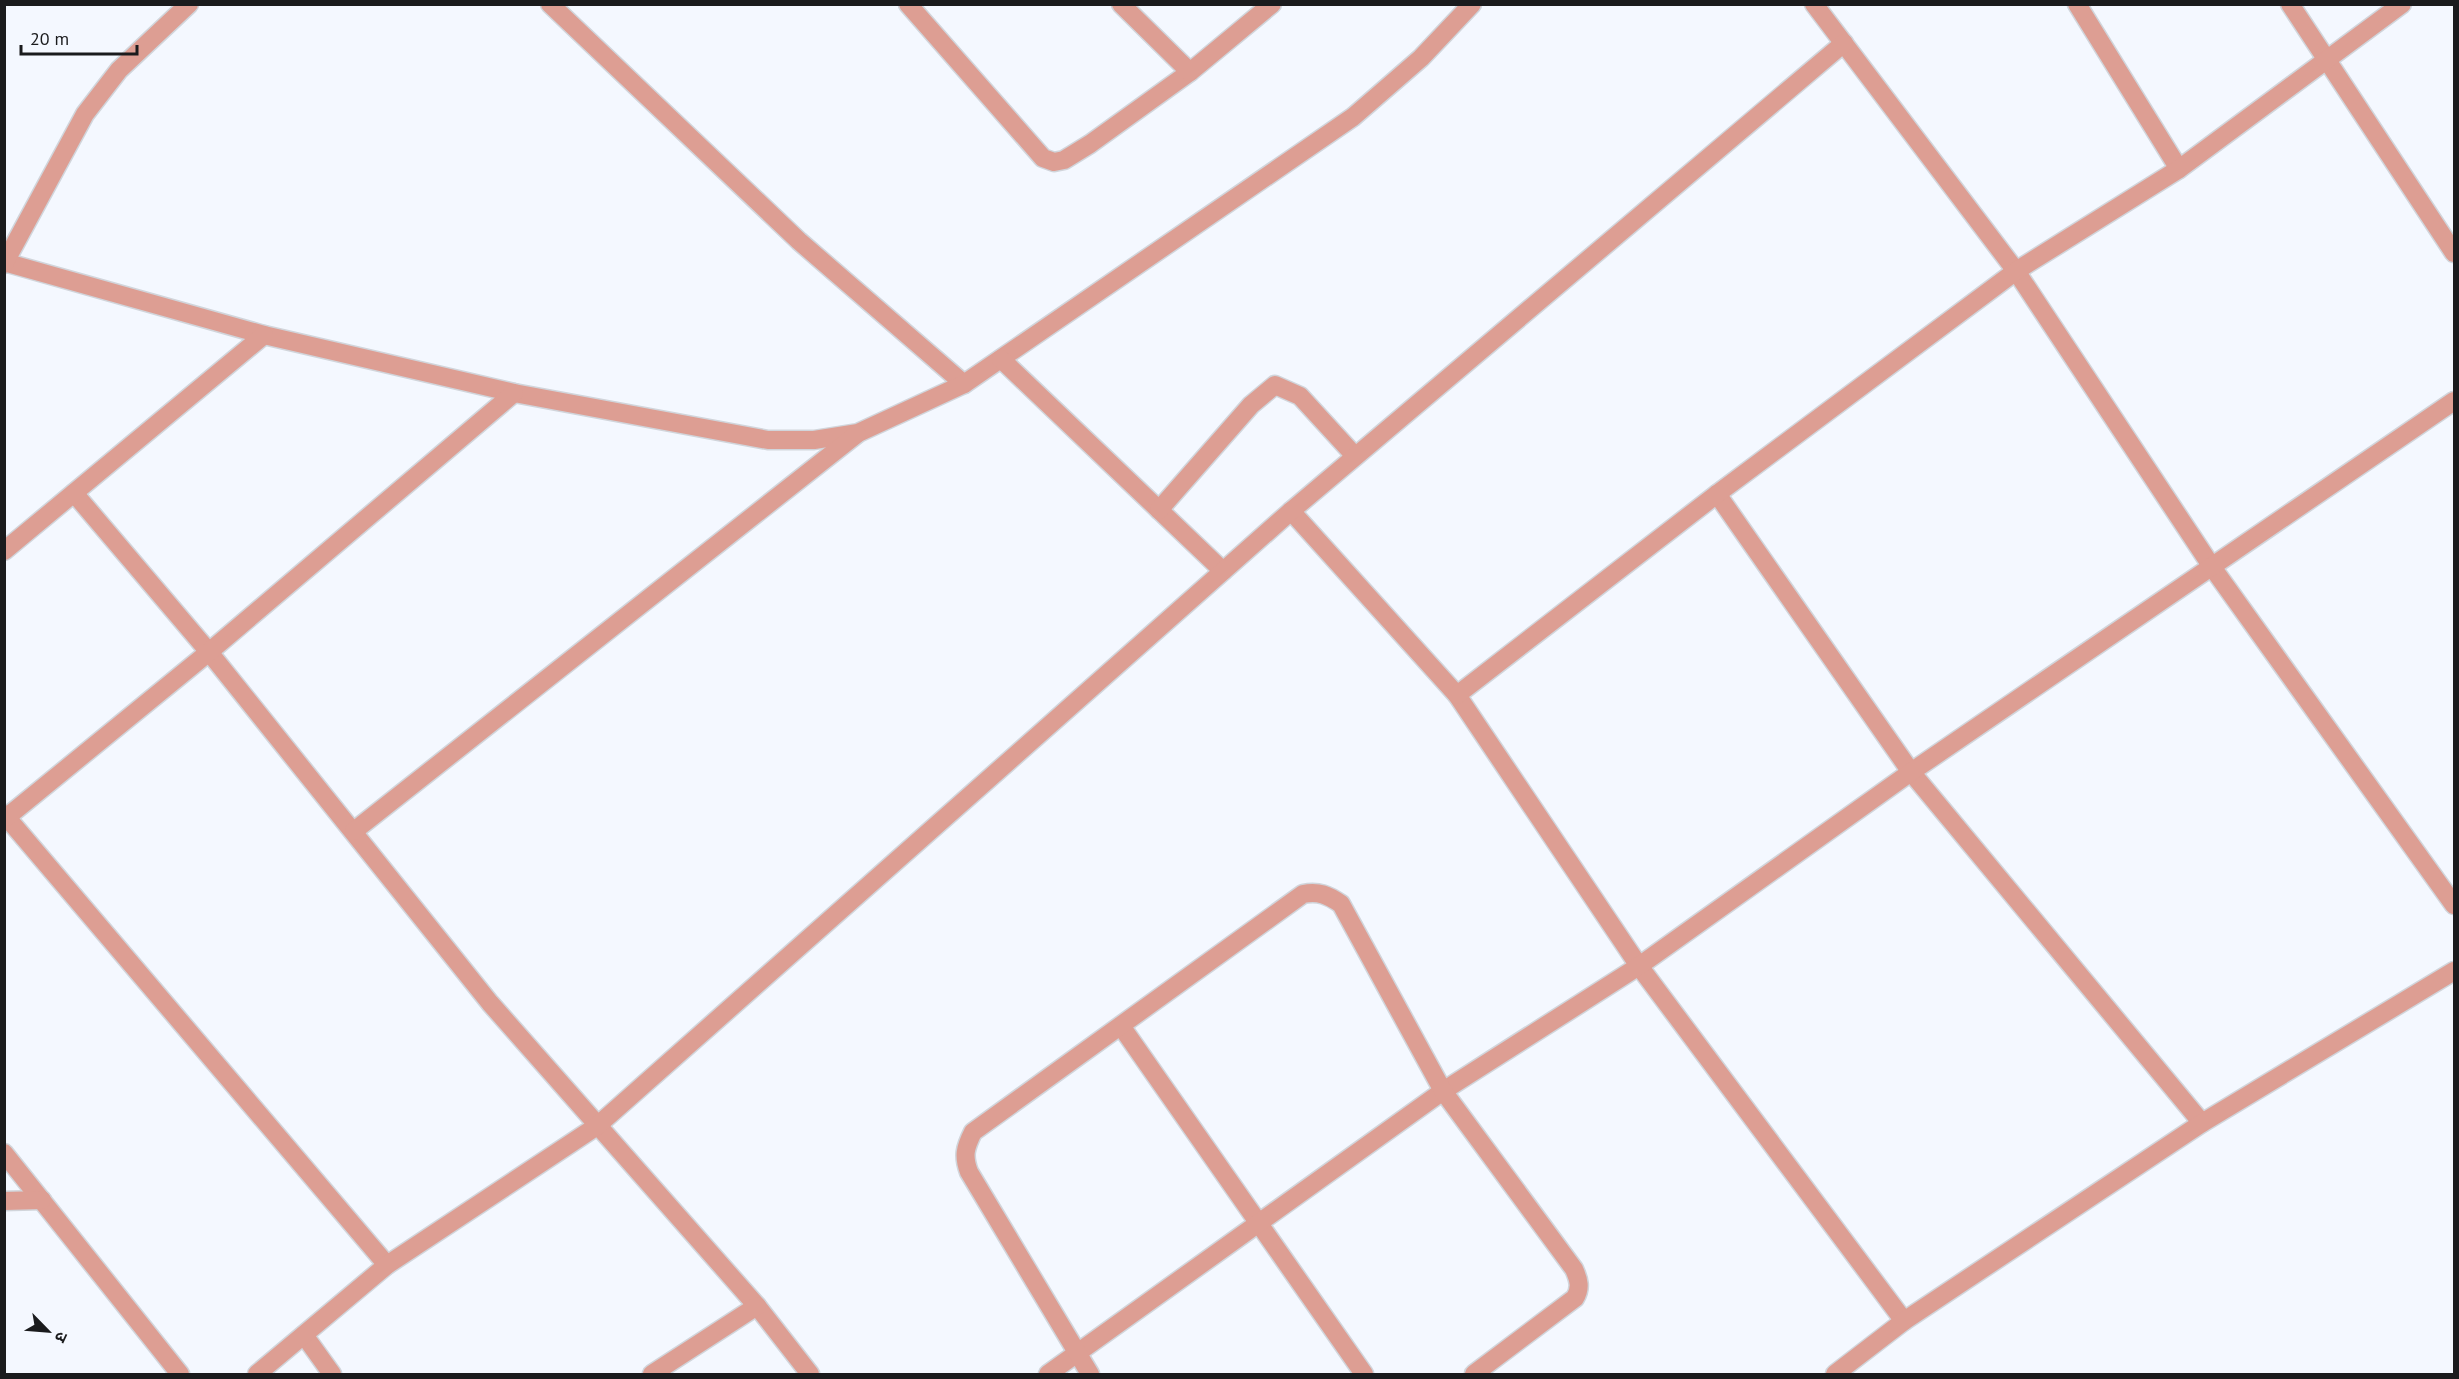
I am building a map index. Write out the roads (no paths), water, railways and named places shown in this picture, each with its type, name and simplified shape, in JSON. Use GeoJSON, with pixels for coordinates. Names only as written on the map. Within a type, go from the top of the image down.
{"type":"FeatureCollection","features":[{"type":"Feature","properties":{"kind":"street"},"geometry":{"type":"LineString","coordinates":[[189,4],[118,70],[85,114],[5,263],[264,335],[514,393],[768,440],[814,440],[858,433]]}},
{"type":"Feature","properties":{"kind":"street"},"geometry":{"type":"LineString","coordinates":[[550,4],[799,241],[964,384]]}},
{"type":"Feature","properties":{"kind":"street"},"geometry":{"type":"LineString","coordinates":[[908,4],[1043,158],[1054,162],[1064,160],[1090,144],[1191,72],[1272,4]]}},
{"type":"Feature","properties":{"kind":"street"},"geometry":{"type":"LineString","coordinates":[[1121,4],[1191,72]]}},
{"type":"Feature","properties":{"kind":"street"},"geometry":{"type":"LineString","coordinates":[[354,831],[858,433],[964,384],[1353,117],[1421,58],[1472,4]]}},
{"type":"Feature","properties":{"kind":"street"},"geometry":{"type":"LineString","coordinates":[[1814,4],[2016,271],[2212,567],[2454,905]]}},
{"type":"Feature","properties":{"kind":"street"},"geometry":{"type":"LineString","coordinates":[[2078,4],[2179,170]]}},
{"type":"Feature","properties":{"kind":"street"},"geometry":{"type":"LineString","coordinates":[[2290,4],[2454,253]]}},
{"type":"Feature","properties":{"kind":"street"},"geometry":{"type":"LineString","coordinates":[[1457,695],[1717,494],[2016,271],[2179,170],[2402,4]]}},
{"type":"Feature","properties":{"kind":"street"},"geometry":{"type":"LineString","coordinates":[[257,1374],[387,1265],[597,1126],[1291,511],[1844,43]]}},
{"type":"Feature","properties":{"kind":"street"},"geometry":{"type":"LineString","coordinates":[[4,551],[264,335]]}},
{"type":"Feature","properties":{"kind":"street"},"geometry":{"type":"LineString","coordinates":[[1001,359],[1223,571]]}},
{"type":"Feature","properties":{"kind":"street"},"geometry":{"type":"LineString","coordinates":[[1159,510],[1251,405],[1275,385],[1300,396],[1355,456]]}},
{"type":"Feature","properties":{"kind":"street"},"geometry":{"type":"LineString","coordinates":[[387,1265],[6,815],[209,652],[514,393]]}},
{"type":"Feature","properties":{"kind":"street"},"geometry":{"type":"LineString","coordinates":[[1048,1374],[1258,1226],[1443,1091],[1639,966],[1911,772],[2454,401]]}},
{"type":"Feature","properties":{"kind":"street"},"geometry":{"type":"LineString","coordinates":[[74,493],[209,652],[490,1003],[757,1306],[810,1374]]}},
{"type":"Feature","properties":{"kind":"street"},"geometry":{"type":"LineString","coordinates":[[1717,494],[1911,772],[2202,1123]]}},
{"type":"Feature","properties":{"kind":"street"},"geometry":{"type":"LineString","coordinates":[[1291,511],[1457,695],[1639,966],[1904,1321]]}},
{"type":"Feature","properties":{"kind":"street"},"geometry":{"type":"LineString","coordinates":[[1090,1374],[969,1173],[964,1152],[973,1132],[1303,894],[1316,892],[1328,895],[1341,904],[1443,1091],[1574,1269],[1579,1280],[1575,1298],[1474,1374]]}},
{"type":"Feature","properties":{"kind":"street"},"geometry":{"type":"LineString","coordinates":[[1835,1374],[1904,1321],[2202,1123],[2454,971]]}},
{"type":"Feature","properties":{"kind":"street"},"geometry":{"type":"LineString","coordinates":[[1121,1026],[1258,1226],[1364,1374]]}},
{"type":"Feature","properties":{"kind":"street"},"geometry":{"type":"LineString","coordinates":[[4,1153],[180,1374]]}},
{"type":"Feature","properties":{"kind":"street"},"geometry":{"type":"LineString","coordinates":[[4,1201],[42,1200]]}},
{"type":"Feature","properties":{"kind":"street"},"geometry":{"type":"LineString","coordinates":[[652,1374],[757,1306]]}},
{"type":"Feature","properties":{"kind":"street"},"geometry":{"type":"LineString","coordinates":[[304,1335],[332,1374]]}}]}
